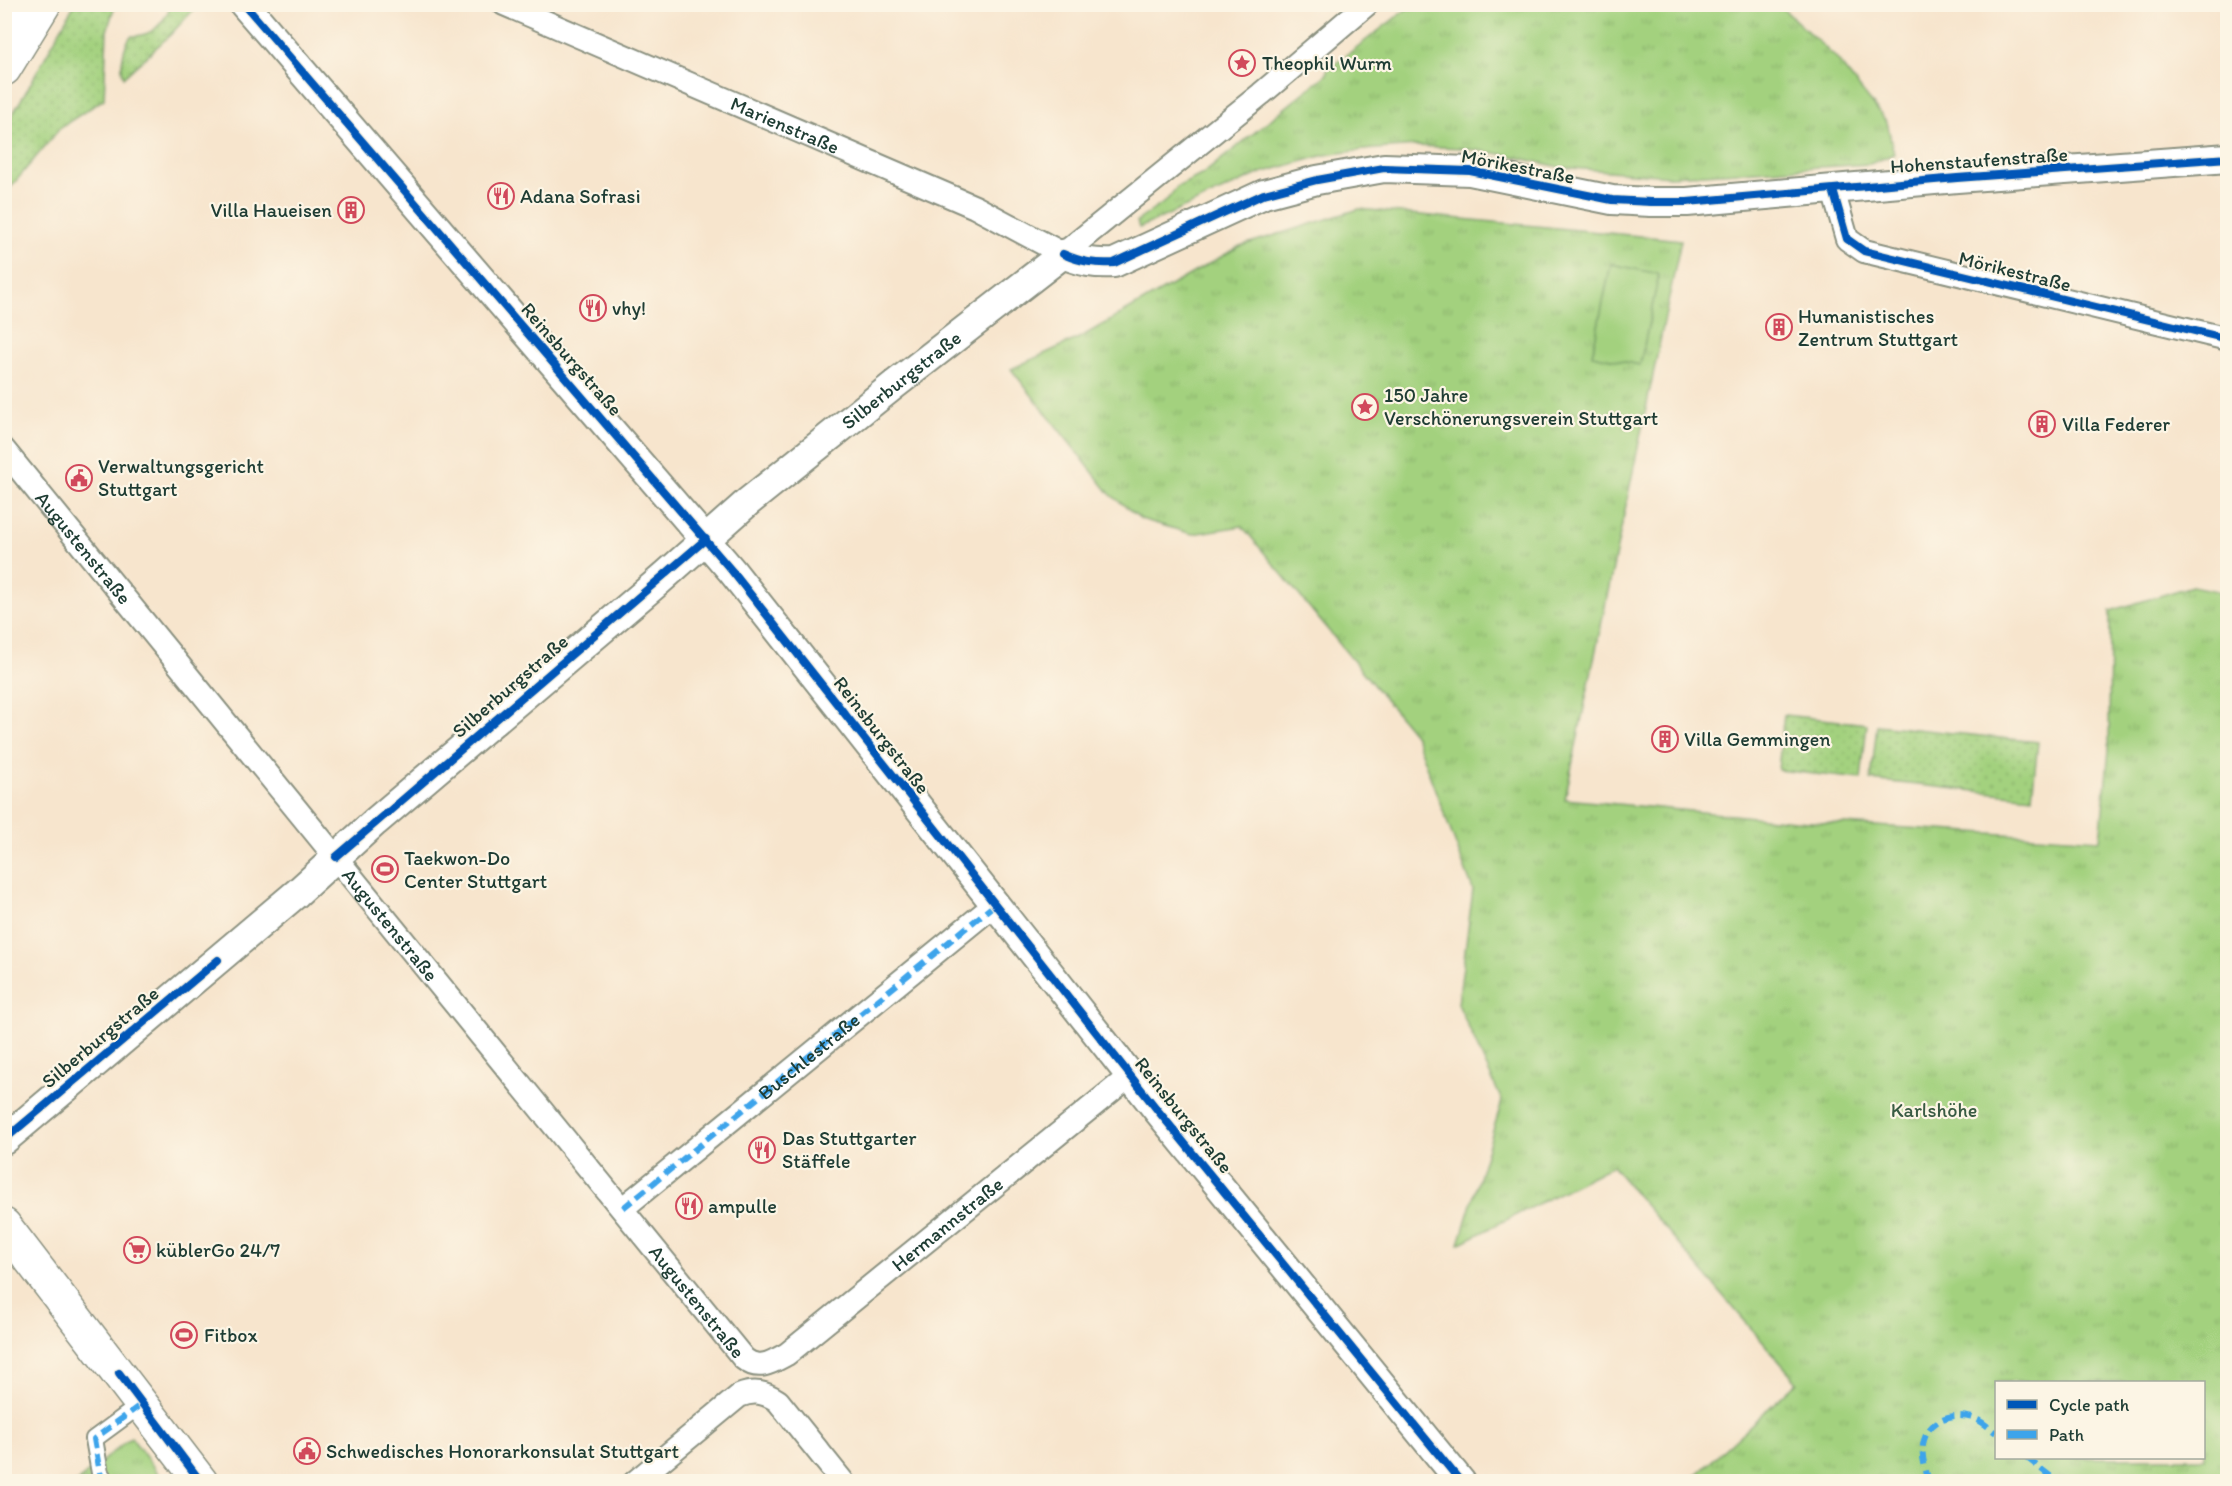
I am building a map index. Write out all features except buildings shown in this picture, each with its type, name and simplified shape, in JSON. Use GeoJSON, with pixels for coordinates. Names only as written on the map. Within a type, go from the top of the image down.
{"type":"FeatureCollection","features":[{"type":"Feature","properties":{"kind":"main road"},"geometry":{"type":"LineString","coordinates":[[4,12],[9,4]]}},
{"type":"Feature","properties":{"kind":"main road"},"geometry":{"type":"LineString","coordinates":[[4,69],[44,4]]}},
{"type":"Feature","properties":{"kind":"main road"},"geometry":{"type":"LineString","coordinates":[[4,1225],[143,1403],[201,1482]]}},
{"type":"Feature","properties":{"kind":"street","name":"Marienstraße"},"geometry":{"type":"LineString","coordinates":[[504,4],[975,207],[1063,254]]}},
{"type":"Feature","properties":{"kind":"street","name":"Silberburgstraße"},"geometry":{"type":"LineString","coordinates":[[4,1140],[297,892],[706,539],[894,384],[1063,254],[1261,94],[1367,4]]}},
{"type":"Feature","properties":{"kind":"street","name":"Reinsburgstraße"},"geometry":{"type":"LineString","coordinates":[[252,10],[706,539],[1159,1112],[1461,1482]]}},
{"type":"Feature","properties":{"kind":"street","name":"Hohenstaufenstraße"},"geometry":{"type":"LineString","coordinates":[[1734,197],[2228,158]]}},
{"type":"Feature","properties":{"kind":"street","name":"Mörikestraße"},"geometry":{"type":"LineString","coordinates":[[1063,254],[1096,264],[1114,263],[1264,194],[1317,180],[1384,168],[1470,171],[1612,200],[1669,202],[1734,197]]}},
{"type":"Feature","properties":{"kind":"street","name":"Mörikestraße"},"geometry":{"type":"LineString","coordinates":[[1833,190],[1847,239],[1864,251],[2228,339]]}},
{"type":"Feature","properties":{"kind":"street","name":"Augustenstraße"},"geometry":{"type":"LineString","coordinates":[[4,450],[744,1359],[758,1366]]}},
{"type":"Feature","properties":{"kind":"street","name":"Buschlestraße"},"geometry":{"type":"LineString","coordinates":[[623,1208],[994,905]]}},
{"type":"Feature","properties":{"kind":"street","name":"Hermannstraße"},"geometry":{"type":"LineString","coordinates":[[758,1366],[787,1354],[1131,1075]]}},
{"type":"Feature","properties":{"kind":"street"},"geometry":{"type":"LineString","coordinates":[[634,1482],[739,1396],[756,1392],[767,1393],[778,1401],[843,1482]]}},
{"type":"Feature","properties":{"kind":"street"},"geometry":{"type":"LineString","coordinates":[[106,1482],[100,1473],[94,1439],[143,1403]]}},
{"type":"Feature","properties":{"kind":"green space"},"geometry":{"type":"Polygon","coordinates":[[[74,5],[115,5],[107,31],[104,99],[61,127],[5,194],[5,127],[74,5]]]}},
{"type":"Feature","properties":{"kind":"green space"},"geometry":{"type":"Polygon","coordinates":[[[171,5],[198,5],[170,35],[124,77],[123,56],[131,36],[145,34],[156,28],[165,18],[171,5]]]}},
{"type":"Feature","properties":{"kind":"green space"},"geometry":{"type":"Polygon","coordinates":[[[1412,5],[1779,5],[1835,57],[1887,122],[1894,154],[1870,164],[1670,176],[1559,167],[1462,148],[1416,146],[1363,150],[1325,155],[1261,173],[1139,228],[1137,221],[1166,201],[1177,187],[1203,174],[1327,74],[1327,70],[1412,5]]]}},
{"type":"Feature","properties":{"kind":"green space","name":"Karlshöhe"},"geometry":{"type":"Polygon","coordinates":[[[1359,209],[1681,240],[1565,799],[1795,821],[2100,840],[2109,750],[2110,611],[2192,586],[2227,593],[2227,1481],[1690,1481],[1797,1382],[1612,1166],[1459,1244],[1502,1101],[1458,1004],[1473,890],[1414,734],[1242,526],[1192,534],[1141,519],[1110,494],[1011,369],[1081,337],[1240,246],[1359,209]]]}},
{"type":"Feature","properties":{"kind":"green space"},"geometry":{"type":"Polygon","coordinates":[[[1611,264],[1659,274],[1640,365],[1592,355],[1611,264]]]}},
{"type":"Feature","properties":{"kind":"green space"},"geometry":{"type":"Polygon","coordinates":[[[1784,715],[1867,724],[1861,779],[1778,770],[1784,715]]]}},
{"type":"Feature","properties":{"kind":"green space"},"geometry":{"type":"Polygon","coordinates":[[[1877,725],[2038,742],[2032,797],[1871,780],[1877,725]]]}},
{"type":"Feature","properties":{"kind":"green space"},"geometry":{"type":"Polygon","coordinates":[[[131,1437],[164,1481],[77,1482],[131,1437]]]}},
{"type":"Feature","properties":{"kind":"marked path"},"geometry":{"type":"LineString","coordinates":[[623,1208],[994,905]]}},
{"type":"Feature","properties":{"kind":"marked path"},"geometry":{"type":"LineString","coordinates":[[106,1482],[100,1473],[94,1439],[143,1403]]}},
{"type":"Feature","properties":{"kind":"marked path"},"geometry":{"type":"LineString","coordinates":[[1929,1482],[1923,1459],[1923,1445],[1930,1428],[1936,1423],[1952,1416],[1969,1417],[1980,1421],[1995,1432]]}},
{"type":"Feature","properties":{"kind":"marked path"},"geometry":{"type":"LineString","coordinates":[[2028,1459],[2058,1482]]}},
{"type":"Feature","properties":{"kind":"cycle path"},"geometry":{"type":"LineString","coordinates":[[244,4],[732,571],[1159,1112],[1461,1482]]}},
{"type":"Feature","properties":{"kind":"cycle path"},"geometry":{"type":"LineString","coordinates":[[1063,254],[1088,262],[1114,263],[1264,194],[1317,180],[1384,168],[1470,171],[1612,200],[1687,202],[1957,178],[2228,158]]}},
{"type":"Feature","properties":{"kind":"cycle path"},"geometry":{"type":"LineString","coordinates":[[1833,190],[1847,239],[1864,251],[2228,339]]}},
{"type":"Feature","properties":{"kind":"cycle path"},"geometry":{"type":"LineString","coordinates":[[336,857],[706,539]]}},
{"type":"Feature","properties":{"kind":"cycle path"},"geometry":{"type":"LineString","coordinates":[[4,1140],[218,960]]}},
{"type":"Feature","properties":{"kind":"cycle path"},"geometry":{"type":"LineString","coordinates":[[119,1373],[201,1482]]}},
{"type":"Feature","properties":{"kind":"place","name":"Theophil Wurm"},"geometry":{"type":"Point","coordinates":[1242,63]}},
{"type":"Feature","properties":{"kind":"place","name":"Adana Sofrasi"},"geometry":{"type":"Point","coordinates":[501,196]}},
{"type":"Feature","properties":{"kind":"place","name":"Villa Haueisen"},"geometry":{"type":"Point","coordinates":[351,210]}},
{"type":"Feature","properties":{"kind":"place","name":"vhy!"},"geometry":{"type":"Point","coordinates":[593,308]}},
{"type":"Feature","properties":{"kind":"place","name":"Humanistisches Zentrum Stuttgart"},"geometry":{"type":"Point","coordinates":[1779,327]}},
{"type":"Feature","properties":{"kind":"place","name":"150 Jahre Verschönerungsverein Stuttgart"},"geometry":{"type":"Point","coordinates":[1365,407]}},
{"type":"Feature","properties":{"kind":"place","name":"Villa Federer"},"geometry":{"type":"Point","coordinates":[2042,424]}},
{"type":"Feature","properties":{"kind":"place","name":"Verwaltungsgericht Stuttgart"},"geometry":{"type":"Point","coordinates":[79,478]}},
{"type":"Feature","properties":{"kind":"place","name":"Villa Gemmingen"},"geometry":{"type":"Point","coordinates":[1665,739]}},
{"type":"Feature","properties":{"kind":"place","name":"Taekwon-Do Center Stuttgart"},"geometry":{"type":"Point","coordinates":[385,869]}},
{"type":"Feature","properties":{"kind":"place","name":"Das Stuttgarter Stäffele"},"geometry":{"type":"Point","coordinates":[762,1150]}},
{"type":"Feature","properties":{"kind":"place","name":"ampulle"},"geometry":{"type":"Point","coordinates":[689,1206]}},
{"type":"Feature","properties":{"kind":"place","name":"küblerGo 24/7"},"geometry":{"type":"Point","coordinates":[137,1250]}},
{"type":"Feature","properties":{"kind":"place","name":"Fitbox"},"geometry":{"type":"Point","coordinates":[184,1335]}},
{"type":"Feature","properties":{"kind":"place","name":"Schwedisches Honorarkonsulat Stuttgart"},"geometry":{"type":"Point","coordinates":[307,1451]}}]}
